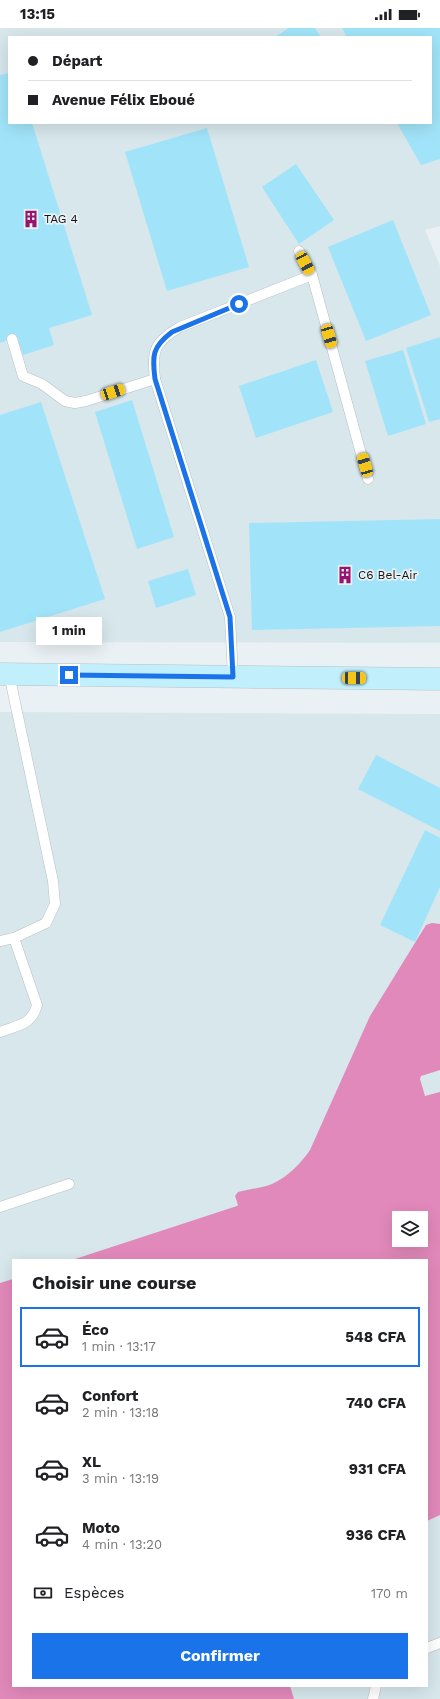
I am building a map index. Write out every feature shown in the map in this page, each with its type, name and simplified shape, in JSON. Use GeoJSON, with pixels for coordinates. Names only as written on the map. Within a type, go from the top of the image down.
{"type":"FeatureCollection","features":[{"type":"Feature","properties":{"kind":"street"},"geometry":{"type":"LineString","coordinates":[[4,674],[440,678]]}},
{"type":"Feature","properties":{"kind":"lane"},"geometry":{"type":"LineString","coordinates":[[299,251],[312,275],[368,479]]}},
{"type":"Feature","properties":{"kind":"lane"},"geometry":{"type":"LineString","coordinates":[[233,677],[230,617],[155,379],[153,358],[155,350],[165,337],[172,332],[312,275]]}},
{"type":"Feature","properties":{"kind":"lane"},"geometry":{"type":"LineString","coordinates":[[12,339],[23,376],[42,384],[65,401],[75,403],[86,401],[155,379]]}},
{"type":"Feature","properties":{"kind":"lane"},"geometry":{"type":"LineString","coordinates":[[0,941],[14,938],[46,923],[55,904],[53,881],[4,674]]}},
{"type":"Feature","properties":{"kind":"lane"},"geometry":{"type":"LineString","coordinates":[[0,1032],[30,1020],[35,1013],[37,1004],[14,938]]}},
{"type":"Feature","properties":{"kind":"lane"},"geometry":{"type":"LineString","coordinates":[[0,1207],[69,1184]]}},
{"type":"Feature","properties":{"kind":"lane"},"geometry":{"type":"LineString","coordinates":[[428,1648],[440,1643]]}},
{"type":"Feature","properties":{"kind":"lane"},"geometry":{"type":"LineString","coordinates":[[373,1699],[376,1687]]}},
{"type":"Feature","properties":{"kind":"shaded area"},"geometry":{"type":"Polygon","coordinates":[[[0,28],[440,28],[440,226],[425,230],[440,266],[440,643],[0,642],[0,28]]]}},
{"type":"Feature","properties":{"kind":"shaded area"},"geometry":{"type":"Polygon","coordinates":[[[0,712],[440,714],[440,1699],[0,1699],[0,712]]]}},
{"type":"Feature","properties":{"kind":"shaded area"},"geometry":{"type":"Polygon","coordinates":[[[432,923],[440,924],[440,1070],[421,1076],[420,1079],[425,1096],[440,1092],[440,1515],[428,1521],[428,1259],[75,1259],[237,1206],[235,1196],[238,1192],[264,1187],[278,1181],[294,1169],[310,1150],[370,1016],[426,925],[432,923]]]}},
{"type":"Feature","properties":{"kind":"shaded area"},"geometry":{"type":"Polygon","coordinates":[[[12,1279],[12,1687],[290,1687],[294,1699],[0,1699],[0,1283],[12,1279]]]}},
{"type":"Feature","properties":{"kind":"building"},"geometry":{"type":"Polygon","coordinates":[[[289,28],[315,28],[320,36],[277,36],[289,28]]]}},
{"type":"Feature","properties":{"kind":"building"},"geometry":{"type":"Polygon","coordinates":[[[342,28],[440,28],[440,159],[421,165],[398,124],[432,124],[432,36],[346,36],[342,28]]]}},
{"type":"Feature","properties":{"kind":"building","name":"TAG 4"},"geometry":{"type":"Polygon","coordinates":[[[8,73],[8,124],[32,124],[92,315],[49,328],[54,345],[23,355],[17,337],[0,343],[0,75],[8,73]]]}},
{"type":"Feature","properties":{"kind":"building"},"geometry":{"type":"Polygon","coordinates":[[[207,128],[249,267],[167,291],[125,152],[207,128]]]}},
{"type":"Feature","properties":{"kind":"building"},"geometry":{"type":"Polygon","coordinates":[[[296,164],[334,220],[299,244],[262,187],[296,164]]]}},
{"type":"Feature","properties":{"kind":"building"},"geometry":{"type":"Polygon","coordinates":[[[393,220],[431,315],[366,341],[328,247],[393,220]]]}},
{"type":"Feature","properties":{"kind":"building"},"geometry":{"type":"Polygon","coordinates":[[[440,337],[440,419],[429,422],[406,348],[440,337]]]}},
{"type":"Feature","properties":{"kind":"building"},"geometry":{"type":"Polygon","coordinates":[[[403,350],[426,424],[388,436],[365,361],[403,350]]]}},
{"type":"Feature","properties":{"kind":"building"},"geometry":{"type":"Polygon","coordinates":[[[316,360],[333,412],[256,438],[239,386],[316,360]]]}},
{"type":"Feature","properties":{"kind":"building"},"geometry":{"type":"Polygon","coordinates":[[[132,400],[174,537],[137,549],[95,412],[132,400]]]}},
{"type":"Feature","properties":{"kind":"building"},"geometry":{"type":"Polygon","coordinates":[[[41,402],[105,599],[0,632],[0,415],[41,402]]]}},
{"type":"Feature","properties":{"kind":"building","name":"C6 Bel-Air"},"geometry":{"type":"Polygon","coordinates":[[[440,519],[440,626],[252,630],[249,523],[440,519]]]}},
{"type":"Feature","properties":{"kind":"building"},"geometry":{"type":"Polygon","coordinates":[[[188,569],[196,595],[156,608],[148,581],[188,569]]]}},
{"type":"Feature","properties":{"kind":"building"},"geometry":{"type":"Polygon","coordinates":[[[376,755],[440,788],[440,831],[358,789],[376,755]]]}},
{"type":"Feature","properties":{"kind":"building"},"geometry":{"type":"Polygon","coordinates":[[[425,830],[440,838],[440,887],[415,942],[380,925],[425,830]]]}},
{"type":"Feature","properties":{"kind":"place","name":"TAG 4"},"geometry":{"type":"Point","coordinates":[31,219]}},
{"type":"Feature","properties":{"kind":"place","name":"C6 Bel-Air"},"geometry":{"type":"Point","coordinates":[345,575]}},
{"type":"Feature","properties":{"kind":"route"},"geometry":{"type":"LineString","coordinates":[[69,675],[233,677],[230,617],[155,379],[153,358],[155,350],[165,337],[172,332],[180,327],[239,304]]}}]}
